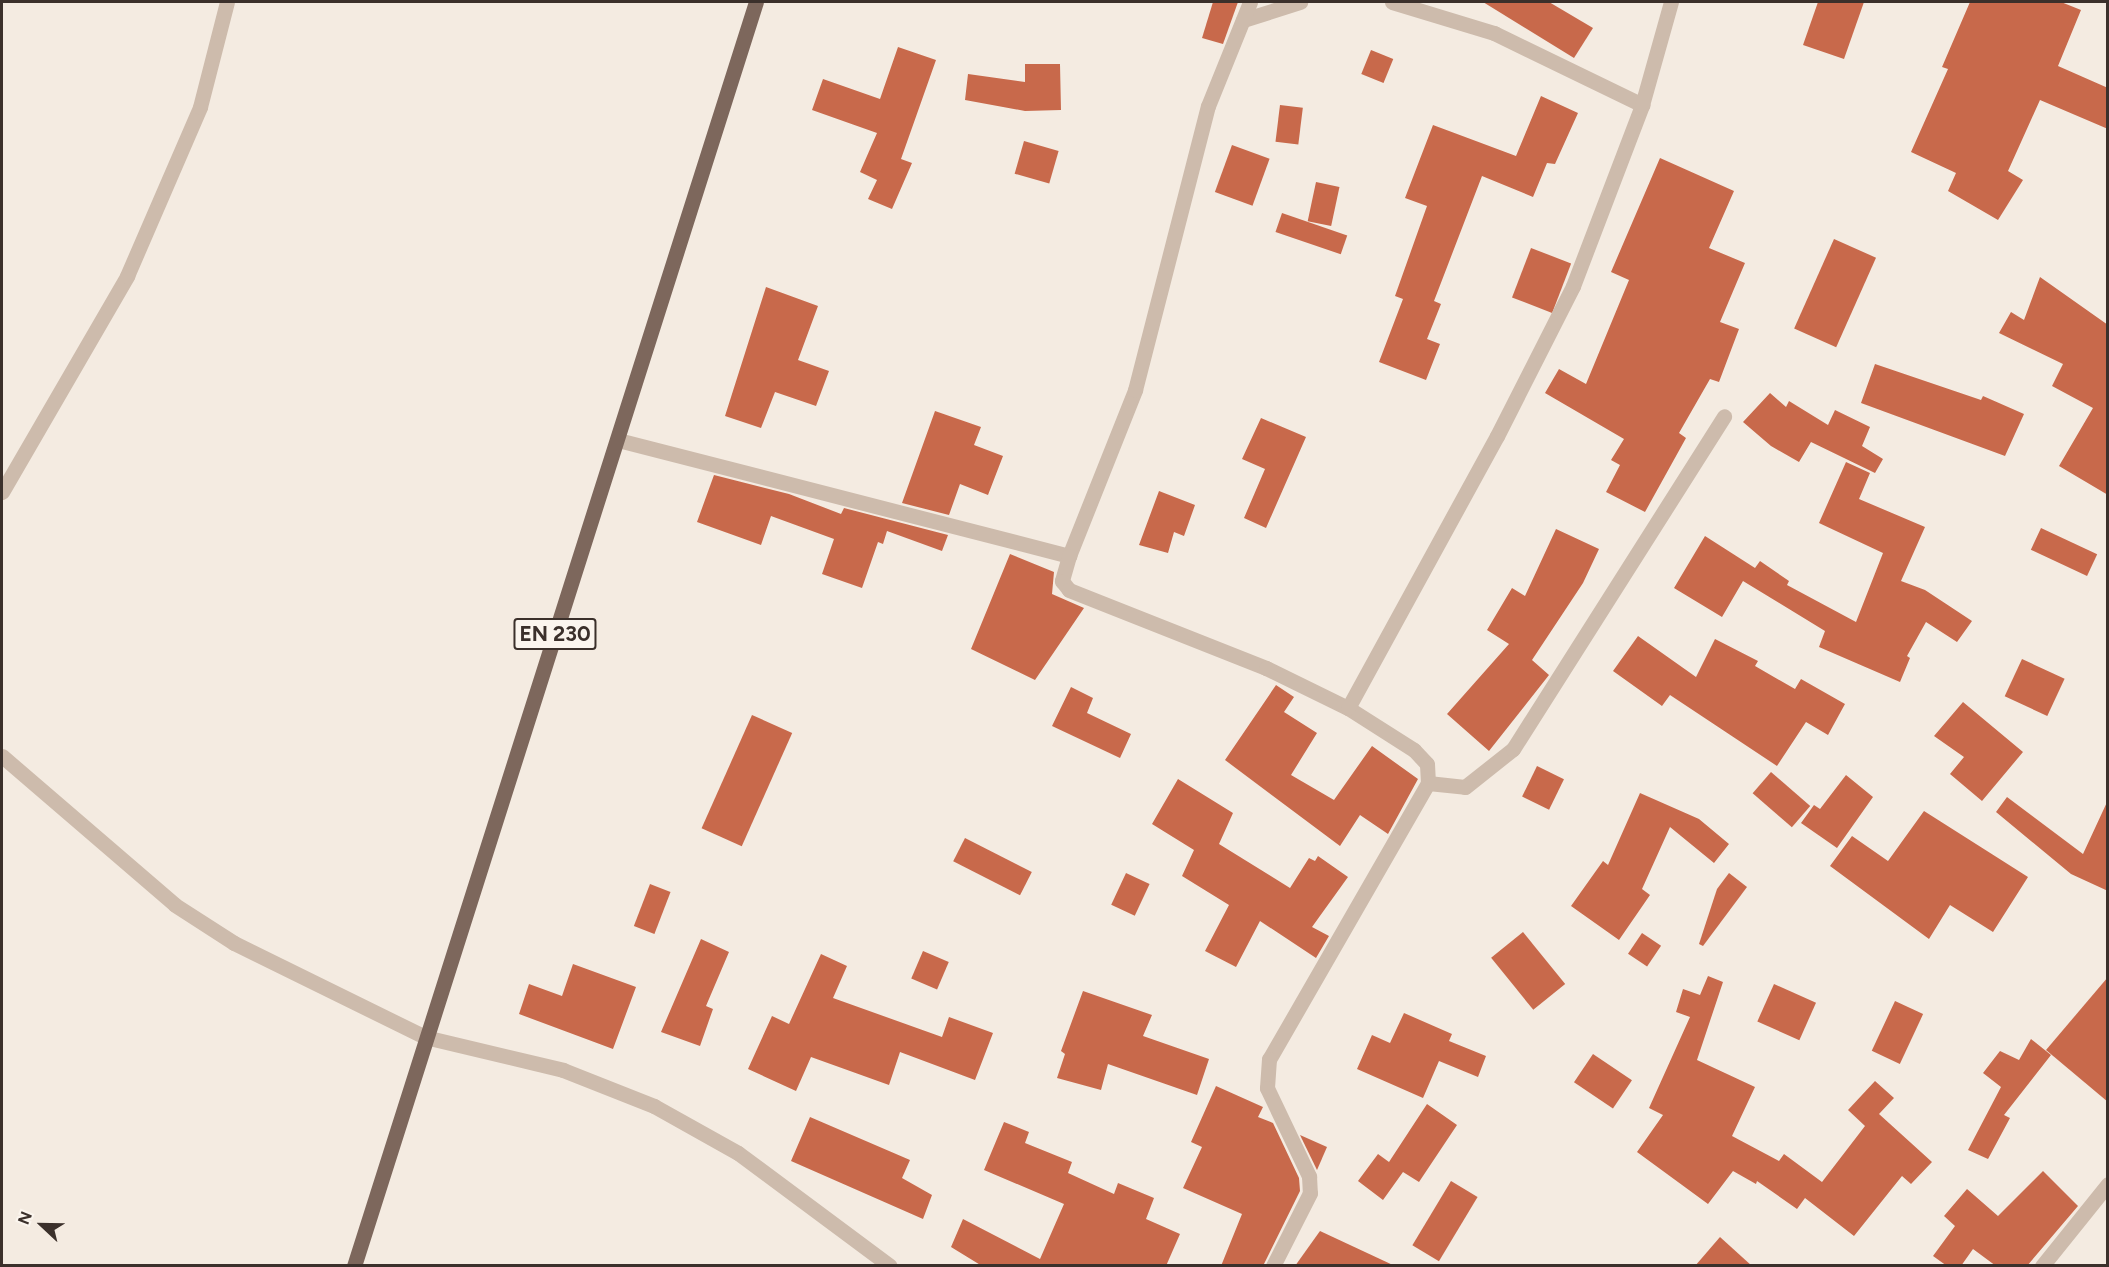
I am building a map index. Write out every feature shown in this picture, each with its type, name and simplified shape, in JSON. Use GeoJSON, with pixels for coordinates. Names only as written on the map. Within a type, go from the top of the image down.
{"type":"FeatureCollection","features":[{"type":"Feature","properties":{"kind":"main road","name":"EN 230"},"geometry":{"type":"LineString","coordinates":[[354,1266],[756,2]]}},
{"type":"Feature","properties":{"kind":"street"},"geometry":{"type":"LineString","coordinates":[[2,492],[126,276],[200,107],[227,2]]}},
{"type":"Feature","properties":{"kind":"street"},"geometry":{"type":"LineString","coordinates":[[1250,2],[1208,106],[1135,390],[1069,556],[1062,581],[1069,591],[1266,668],[1348,708],[1414,750],[1427,764],[1428,783],[1269,1059],[1267,1088],[1310,1176],[1310,1193],[1273,1266]]}},
{"type":"Feature","properties":{"kind":"street"},"geometry":{"type":"LineString","coordinates":[[1243,20],[1300,2]]}},
{"type":"Feature","properties":{"kind":"street"},"geometry":{"type":"LineString","coordinates":[[1392,2],[1494,33],[1642,105]]}},
{"type":"Feature","properties":{"kind":"street"},"geometry":{"type":"LineString","coordinates":[[1348,708],[1573,286],[1642,105],[1671,2]]}},
{"type":"Feature","properties":{"kind":"street"},"geometry":{"type":"LineString","coordinates":[[1428,783],[1466,787],[1513,749],[1725,416]]}},
{"type":"Feature","properties":{"kind":"street"},"geometry":{"type":"LineString","coordinates":[[618,440],[1069,556]]}},
{"type":"Feature","properties":{"kind":"street"},"geometry":{"type":"LineString","coordinates":[[2,756],[176,905],[302,980],[425,1037],[563,1070],[654,1106],[738,1153],[890,1266]]}},
{"type":"Feature","properties":{"kind":"street"},"geometry":{"type":"LineString","coordinates":[[2042,1266],[2108,1184]]}},
{"type":"Feature","properties":{"kind":"building"},"geometry":{"type":"Polygon","coordinates":[[[1213,2],[1238,2],[1223,44],[1202,38],[1213,2]]]}},
{"type":"Feature","properties":{"kind":"building"},"geometry":{"type":"Polygon","coordinates":[[[1483,2],[1549,2],[1593,28],[1574,58],[1483,2]]]}},
{"type":"Feature","properties":{"kind":"building"},"geometry":{"type":"Polygon","coordinates":[[[1818,2],[1864,2],[1844,59],[1803,45],[1818,2]]]}},
{"type":"Feature","properties":{"kind":"building"},"geometry":{"type":"Polygon","coordinates":[[[1970,2],[2061,2],[2081,10],[2058,66],[2108,88],[2108,129],[2040,100],[2008,171],[2023,180],[1998,220],[1948,191],[1956,173],[1911,152],[1948,69],[1942,67],[1970,2]]]}},
{"type":"Feature","properties":{"kind":"building"},"geometry":{"type":"Polygon","coordinates":[[[898,47],[936,60],[901,159],[912,163],[892,209],[868,199],[877,180],[860,172],[877,133],[812,110],[823,79],[880,99],[898,47]]]}},
{"type":"Feature","properties":{"kind":"building"},"geometry":{"type":"Polygon","coordinates":[[[1371,50],[1393,59],[1384,83],[1361,74],[1371,50]]]}},
{"type":"Feature","properties":{"kind":"building"},"geometry":{"type":"Polygon","coordinates":[[[1025,64],[1060,64],[1061,110],[1025,111],[965,100],[968,74],[1025,82],[1025,64]]]}},
{"type":"Feature","properties":{"kind":"building"},"geometry":{"type":"Polygon","coordinates":[[[1541,96],[1578,113],[1555,164],[1547,163],[1533,197],[1482,176],[1434,301],[1441,304],[1427,339],[1440,344],[1426,380],[1379,362],[1403,299],[1395,296],[1427,206],[1405,198],[1433,125],[1516,156],[1541,96]]]}},
{"type":"Feature","properties":{"kind":"building"},"geometry":{"type":"Polygon","coordinates":[[[1280,105],[1303,108],[1298,145],[1275,142],[1280,105]]]}},
{"type":"Feature","properties":{"kind":"building"},"geometry":{"type":"Polygon","coordinates":[[[1024,141],[1059,151],[1049,184],[1015,174],[1024,141]]]}},
{"type":"Feature","properties":{"kind":"building"},"geometry":{"type":"Polygon","coordinates":[[[1232,145],[1270,159],[1252,206],[1215,192],[1232,145]]]}},
{"type":"Feature","properties":{"kind":"building"},"geometry":{"type":"Polygon","coordinates":[[[1660,158],[1734,191],[1709,248],[1745,263],[1720,322],[1739,329],[1719,382],[1710,379],[1679,433],[1686,438],[1645,512],[1606,492],[1620,465],[1611,460],[1624,439],[1545,393],[1559,369],[1586,384],[1629,280],[1611,272],[1660,158]]]}},
{"type":"Feature","properties":{"kind":"building"},"geometry":{"type":"Polygon","coordinates":[[[1316,182],[1339,187],[1331,226],[1308,221],[1316,182]]]}},
{"type":"Feature","properties":{"kind":"building"},"geometry":{"type":"Polygon","coordinates":[[[1282,213],[1347,235],[1341,254],[1275,232],[1282,213]]]}},
{"type":"Feature","properties":{"kind":"building"},"geometry":{"type":"Polygon","coordinates":[[[1834,239],[1876,258],[1836,347],[1794,329],[1834,239]]]}},
{"type":"Feature","properties":{"kind":"building"},"geometry":{"type":"Polygon","coordinates":[[[1531,248],[1571,263],[1552,313],[1512,297],[1531,248]]]}},
{"type":"Feature","properties":{"kind":"building"},"geometry":{"type":"Polygon","coordinates":[[[2040,277],[2108,325],[2108,495],[2059,466],[2093,408],[2052,386],[2063,364],[1999,333],[2011,312],[2024,320],[2040,277]]]}},
{"type":"Feature","properties":{"kind":"building"},"geometry":{"type":"Polygon","coordinates":[[[766,287],[818,306],[798,360],[829,371],[816,406],[775,392],[761,428],[725,416],[766,287]]]}},
{"type":"Feature","properties":{"kind":"building"},"geometry":{"type":"Polygon","coordinates":[[[1875,364],[1981,400],[1983,396],[2024,414],[2005,456],[1861,403],[1875,364]]]}},
{"type":"Feature","properties":{"kind":"building"},"geometry":{"type":"Polygon","coordinates":[[[1770,393],[1786,407],[1789,401],[1828,425],[1835,410],[1870,427],[1862,446],[1883,459],[1875,473],[1811,442],[1799,462],[1771,446],[1743,422],[1770,393]]]}},
{"type":"Feature","properties":{"kind":"building"},"geometry":{"type":"Polygon","coordinates":[[[935,411],[981,427],[974,445],[1003,456],[988,495],[960,484],[949,515],[902,503],[935,411]]]}},
{"type":"Feature","properties":{"kind":"building"},"geometry":{"type":"Polygon","coordinates":[[[1261,418],[1306,437],[1266,528],[1244,518],[1265,469],[1242,459],[1261,418]]]}},
{"type":"Feature","properties":{"kind":"building"},"geometry":{"type":"Polygon","coordinates":[[[1846,462],[1870,473],[1859,499],[1925,527],[1901,581],[1925,590],[1972,621],[1957,642],[1926,622],[1907,656],[1910,658],[1900,682],[1819,647],[1825,631],[1743,581],[1722,617],[1674,588],[1705,536],[1755,568],[1760,561],[1789,581],[1787,585],[1856,622],[1883,553],[1819,523],[1846,462]]]}},
{"type":"Feature","properties":{"kind":"building"},"geometry":{"type":"Polygon","coordinates":[[[714,475],[789,494],[841,514],[844,508],[948,535],[942,551],[887,531],[883,544],[878,542],[862,588],[822,574],[834,539],[771,516],[761,545],[697,522],[714,475]]]}},
{"type":"Feature","properties":{"kind":"building"},"geometry":{"type":"Polygon","coordinates":[[[1159,491],[1195,505],[1184,536],[1174,532],[1168,553],[1139,545],[1159,491]]]}},
{"type":"Feature","properties":{"kind":"building"},"geometry":{"type":"Polygon","coordinates":[[[2041,528],[2097,554],[2087,576],[2031,550],[2041,528]]]}},
{"type":"Feature","properties":{"kind":"building"},"geometry":{"type":"Polygon","coordinates":[[[1556,529],[1599,549],[1583,583],[1532,660],[1549,675],[1489,751],[1447,714],[1509,644],[1487,630],[1512,588],[1525,596],[1556,529]]]}},
{"type":"Feature","properties":{"kind":"building"},"geometry":{"type":"Polygon","coordinates":[[[1010,554],[1054,572],[1052,594],[1084,608],[1035,680],[971,649],[1010,554]]]}},
{"type":"Feature","properties":{"kind":"building"},"geometry":{"type":"Polygon","coordinates":[[[1638,636],[1696,677],[1715,639],[1758,661],[1755,666],[1795,689],[1801,679],[1845,704],[1828,735],[1806,722],[1777,766],[1670,695],[1662,706],[1613,671],[1638,636]]]}},
{"type":"Feature","properties":{"kind":"building"},"geometry":{"type":"Polygon","coordinates":[[[2022,659],[2065,679],[2047,716],[2005,696],[2022,659]]]}},
{"type":"Feature","properties":{"kind":"building"},"geometry":{"type":"Polygon","coordinates":[[[1276,685],[1294,697],[1284,712],[1317,733],[1291,775],[1334,800],[1372,746],[1418,779],[1388,834],[1360,815],[1340,846],[1225,760],[1276,685]]]}},
{"type":"Feature","properties":{"kind":"building"},"geometry":{"type":"Polygon","coordinates":[[[1071,687],[1093,698],[1087,713],[1131,734],[1120,758],[1052,726],[1071,687]]]}},
{"type":"Feature","properties":{"kind":"building"},"geometry":{"type":"Polygon","coordinates":[[[1963,702],[2023,752],[1982,801],[1950,774],[1964,757],[1934,736],[1963,702]]]}},
{"type":"Feature","properties":{"kind":"building"},"geometry":{"type":"Polygon","coordinates":[[[752,715],[792,733],[742,846],[702,828],[752,715]]]}},
{"type":"Feature","properties":{"kind":"building"},"geometry":{"type":"Polygon","coordinates":[[[1537,766],[1564,779],[1549,810],[1522,797],[1537,766]]]}},
{"type":"Feature","properties":{"kind":"building"},"geometry":{"type":"Polygon","coordinates":[[[1771,772],[1810,806],[1792,827],[1753,793],[1771,772]]]}},
{"type":"Feature","properties":{"kind":"building"},"geometry":{"type":"Polygon","coordinates":[[[1846,775],[1873,797],[1837,848],[1801,823],[1814,805],[1820,809],[1846,775]]]}},
{"type":"Feature","properties":{"kind":"building"},"geometry":{"type":"Polygon","coordinates":[[[1178,779],[1233,813],[1219,844],[1290,888],[1309,858],[1315,861],[1318,856],[1348,877],[1312,927],[1329,936],[1316,958],[1260,921],[1236,967],[1205,951],[1229,905],[1182,876],[1194,850],[1152,824],[1178,779]]]}},
{"type":"Feature","properties":{"kind":"building"},"geometry":{"type":"Polygon","coordinates":[[[1640,793],[1699,819],[1729,844],[1714,863],[1670,827],[1642,889],[1650,895],[1619,940],[1571,906],[1603,861],[1608,865],[1640,793]]]}},
{"type":"Feature","properties":{"kind":"building"},"geometry":{"type":"Polygon","coordinates":[[[2007,797],[2083,854],[2108,800],[2108,891],[2071,874],[1996,812],[2007,797]]]}},
{"type":"Feature","properties":{"kind":"building"},"geometry":{"type":"Polygon","coordinates":[[[1924,811],[2028,877],[1993,932],[1950,905],[1929,939],[1830,866],[1852,836],[1888,861],[1924,811]]]}},
{"type":"Feature","properties":{"kind":"building"},"geometry":{"type":"Polygon","coordinates":[[[965,838],[1032,872],[1020,895],[953,861],[965,838]]]}},
{"type":"Feature","properties":{"kind":"building"},"geometry":{"type":"Polygon","coordinates":[[[1126,873],[1150,884],[1135,916],[1111,905],[1126,873]]]}},
{"type":"Feature","properties":{"kind":"building"},"geometry":{"type":"Polygon","coordinates":[[[1729,873],[1747,887],[1703,946],[1699,944],[1717,889],[1729,873]]]}},
{"type":"Feature","properties":{"kind":"building"},"geometry":{"type":"Polygon","coordinates":[[[650,884],[671,892],[654,934],[634,926],[650,884]]]}},
{"type":"Feature","properties":{"kind":"building"},"geometry":{"type":"Polygon","coordinates":[[[1523,932],[1565,984],[1533,1010],[1491,958],[1523,932]]]}},
{"type":"Feature","properties":{"kind":"building"},"geometry":{"type":"Polygon","coordinates":[[[1642,933],[1661,946],[1647,967],[1628,954],[1642,933]]]}},
{"type":"Feature","properties":{"kind":"building"},"geometry":{"type":"Polygon","coordinates":[[[701,939],[729,952],[706,1006],[713,1009],[700,1046],[661,1032],[701,939]]]}},
{"type":"Feature","properties":{"kind":"building"},"geometry":{"type":"Polygon","coordinates":[[[923,951],[949,962],[937,990],[911,979],[923,951]]]}},
{"type":"Feature","properties":{"kind":"building"},"geometry":{"type":"Polygon","coordinates":[[[821,954],[847,966],[833,998],[942,1037],[949,1017],[993,1033],[975,1080],[900,1052],[889,1085],[811,1057],[796,1091],[748,1069],[772,1016],[789,1024],[821,954]]]}},
{"type":"Feature","properties":{"kind":"building"},"geometry":{"type":"Polygon","coordinates":[[[573,964],[636,987],[613,1049],[519,1014],[529,984],[562,996],[573,964]]]}},
{"type":"Feature","properties":{"kind":"building"},"geometry":{"type":"Polygon","coordinates":[[[1708,976],[1723,982],[1697,1060],[1755,1087],[1732,1136],[1779,1161],[1784,1154],[1822,1182],[1865,1126],[1848,1110],[1875,1081],[1894,1098],[1879,1114],[1932,1162],[1911,1184],[1902,1176],[1854,1236],[1805,1198],[1797,1209],[1757,1181],[1756,1184],[1733,1171],[1708,1204],[1637,1152],[1663,1115],[1649,1108],[1690,1017],[1676,1012],[1683,989],[1700,995],[1708,976]]]}},
{"type":"Feature","properties":{"kind":"building"},"geometry":{"type":"Polygon","coordinates":[[[2108,977],[2108,1102],[2046,1050],[2108,977]]]}},
{"type":"Feature","properties":{"kind":"building"},"geometry":{"type":"Polygon","coordinates":[[[1774,984],[1816,1003],[1799,1040],[1757,1021],[1774,984]]]}},
{"type":"Feature","properties":{"kind":"building"},"geometry":{"type":"Polygon","coordinates":[[[1083,991],[1152,1015],[1143,1036],[1209,1059],[1197,1095],[1108,1064],[1101,1090],[1057,1078],[1065,1054],[1061,1051],[1083,991]]]}},
{"type":"Feature","properties":{"kind":"building"},"geometry":{"type":"Polygon","coordinates":[[[1895,1001],[1923,1014],[1900,1064],[1872,1051],[1895,1001]]]}},
{"type":"Feature","properties":{"kind":"building"},"geometry":{"type":"Polygon","coordinates":[[[1404,1013],[1452,1034],[1449,1041],[1486,1056],[1478,1077],[1439,1061],[1423,1098],[1357,1069],[1372,1035],[1390,1043],[1404,1013]]]}},
{"type":"Feature","properties":{"kind":"building"},"geometry":{"type":"Polygon","coordinates":[[[2031,1039],[2051,1055],[2004,1115],[2010,1118],[1988,1159],[1968,1150],[2001,1087],[1983,1073],[2000,1051],[2019,1060],[2031,1039]]]}},
{"type":"Feature","properties":{"kind":"building"},"geometry":{"type":"Polygon","coordinates":[[[1593,1054],[1632,1080],[1613,1108],[1574,1082],[1593,1054]]]}},
{"type":"Feature","properties":{"kind":"building"},"geometry":{"type":"Polygon","coordinates":[[[1216,1086],[1263,1107],[1258,1117],[1273,1123],[1299,1178],[1300,1191],[1263,1266],[1221,1266],[1242,1214],[1183,1188],[1202,1147],[1191,1142],[1216,1086]]]}},
{"type":"Feature","properties":{"kind":"building"},"geometry":{"type":"Polygon","coordinates":[[[1427,1104],[1457,1125],[1419,1182],[1403,1172],[1383,1200],[1358,1181],[1378,1154],[1389,1162],[1427,1104]]]}},
{"type":"Feature","properties":{"kind":"building"},"geometry":{"type":"Polygon","coordinates":[[[810,1117],[910,1160],[902,1178],[932,1195],[923,1219],[791,1161],[810,1117]]]}},
{"type":"Feature","properties":{"kind":"building"},"geometry":{"type":"Polygon","coordinates":[[[1004,1122],[1029,1132],[1025,1143],[1072,1162],[1068,1173],[1114,1194],[1118,1183],[1154,1198],[1146,1219],[1180,1234],[1166,1266],[982,1266],[951,1247],[963,1219],[1040,1259],[1064,1204],[984,1170],[1004,1122]]]}},
{"type":"Feature","properties":{"kind":"building"},"geometry":{"type":"Polygon","coordinates":[[[1300,1135],[1327,1147],[1317,1170],[1300,1135]]]}},
{"type":"Feature","properties":{"kind":"building"},"geometry":{"type":"Polygon","coordinates":[[[2043,1171],[2078,1206],[2027,1266],[1996,1266],[1973,1249],[1961,1266],[1947,1266],[1933,1256],[1955,1226],[1944,1216],[1967,1189],[1998,1216],[2043,1171]]]}},
{"type":"Feature","properties":{"kind":"building"},"geometry":{"type":"Polygon","coordinates":[[[1451,1181],[1478,1197],[1439,1261],[1412,1245],[1451,1181]]]}},
{"type":"Feature","properties":{"kind":"building"},"geometry":{"type":"Polygon","coordinates":[[[1320,1231],[1395,1266],[1295,1266],[1320,1231]]]}},
{"type":"Feature","properties":{"kind":"building"},"geometry":{"type":"Polygon","coordinates":[[[1720,1237],[1752,1266],[1695,1266],[1720,1237]]]}}]}
